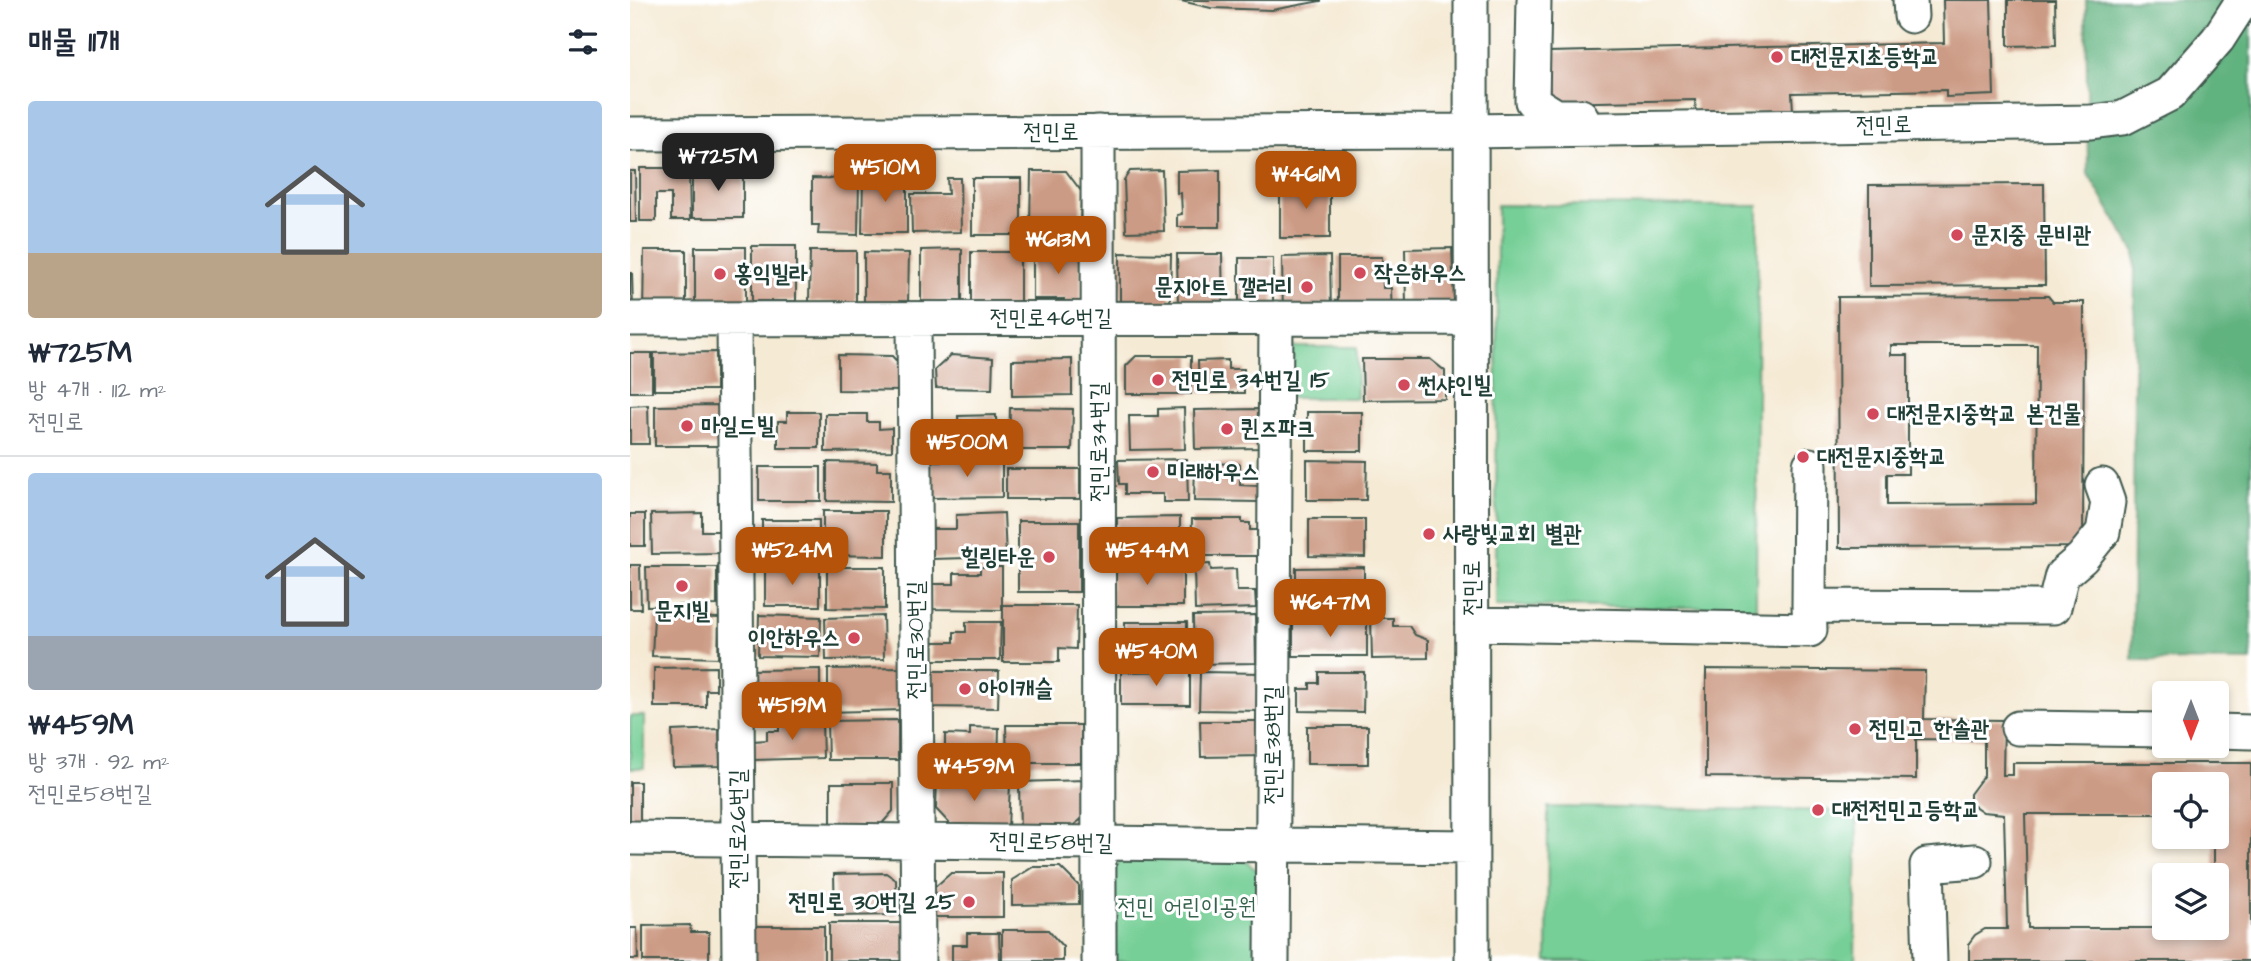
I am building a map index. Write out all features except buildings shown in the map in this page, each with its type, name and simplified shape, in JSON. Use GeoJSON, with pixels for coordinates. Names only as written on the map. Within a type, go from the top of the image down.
{"type":"FeatureCollection","features":[{"type":"Feature","properties":{"kind":"street","name":"전민로"},"geometry":{"type":"LineString","coordinates":[[1471,0],[1472,961]]}},
{"type":"Feature","properties":{"kind":"street"},"geometry":{"type":"LineString","coordinates":[[1534,0],[1532,101],[1556,116],[1663,116]]}},
{"type":"Feature","properties":{"kind":"street","name":"전민로"},"geometry":{"type":"LineString","coordinates":[[630,134],[1471,131],[2091,122],[2123,118],[2170,94],[2218,39],[2243,0]]}},
{"type":"Feature","properties":{"kind":"street","name":"전민로34번길"},"geometry":{"type":"LineString","coordinates":[[1098,132],[1099,961]]}},
{"type":"Feature","properties":{"kind":"street","name":"전민로38번길"},"geometry":{"type":"LineString","coordinates":[[1272,961],[1276,318]]}},
{"type":"Feature","properties":{"kind":"street","name":"전민로46번길"},"geometry":{"type":"LineString","coordinates":[[630,319],[1471,318]]}},
{"type":"Feature","properties":{"kind":"street","name":"전민로26번길"},"geometry":{"type":"LineString","coordinates":[[734,319],[739,961]]}},
{"type":"Feature","properties":{"kind":"street","name":"전민로30번길"},"geometry":{"type":"LineString","coordinates":[[914,319],[918,961]]}},
{"type":"Feature","properties":{"kind":"street"},"geometry":{"type":"LineString","coordinates":[[1472,624],[1810,630],[1810,465]]}},
{"type":"Feature","properties":{"kind":"street"},"geometry":{"type":"LineString","coordinates":[[1809,606],[2054,607],[2062,575],[2082,558],[2103,532],[2108,502],[2102,485]]}},
{"type":"Feature","properties":{"kind":"street"},"geometry":{"type":"LineString","coordinates":[[2018,728],[2152,730]]}},
{"type":"Feature","properties":{"kind":"street"},"geometry":{"type":"LineString","coordinates":[[2230,731],[2251,732]]}},
{"type":"Feature","properties":{"kind":"street","name":"전민로58번길"},"geometry":{"type":"LineString","coordinates":[[630,838],[1472,847]]}},
{"type":"Feature","properties":{"kind":"street"},"geometry":{"type":"LineString","coordinates":[[1930,961],[1927,865],[1975,861]]}},
{"type":"Feature","properties":{"kind":"green space"},"geometry":{"type":"Polygon","coordinates":[[[2086,0],[2251,0],[2251,661],[2132,660],[2135,253],[2088,174],[2086,0]]]}},
{"type":"Feature","properties":{"kind":"green space"},"geometry":{"type":"Polygon","coordinates":[[[1497,205],[1758,206],[1756,608],[1496,606],[1497,205]]]}},
{"type":"Feature","properties":{"kind":"green space"},"geometry":{"type":"Polygon","coordinates":[[[1296,347],[1357,347],[1357,398],[1280,398],[1284,360],[1296,347]]]}},
{"type":"Feature","properties":{"kind":"green space"},"geometry":{"type":"Polygon","coordinates":[[[630,716],[644,716],[644,768],[630,768],[630,716]]]}},
{"type":"Feature","properties":{"kind":"green space"},"geometry":{"type":"Polygon","coordinates":[[[1548,807],[1857,811],[1855,961],[1547,961],[1548,807]]]}},
{"type":"Feature","properties":{"kind":"green space","name":"전민 어린이공원"},"geometry":{"type":"Polygon","coordinates":[[[1125,854],[1238,855],[1260,873],[1260,961],[1114,961],[1115,868],[1125,854]]]}},
{"type":"Feature","properties":{"kind":"place","name":"대전문지초등학교"},"geometry":{"type":"Point","coordinates":[1777,57]}},
{"type":"Feature","properties":{"kind":"place","name":"문지중 문비관"},"geometry":{"type":"Point","coordinates":[1957,235]}},
{"type":"Feature","properties":{"kind":"place","name":"작은하우스"},"geometry":{"type":"Point","coordinates":[1360,273]}},
{"type":"Feature","properties":{"kind":"place","name":"홍익빌라"},"geometry":{"type":"Point","coordinates":[720,274]}},
{"type":"Feature","properties":{"kind":"place","name":"문지아트 갤러리"},"geometry":{"type":"Point","coordinates":[1307,287]}},
{"type":"Feature","properties":{"kind":"place","name":"전민로 34번길 15"},"geometry":{"type":"Point","coordinates":[1158,380]}},
{"type":"Feature","properties":{"kind":"place","name":"썬샤인빌"},"geometry":{"type":"Point","coordinates":[1404,385]}},
{"type":"Feature","properties":{"kind":"place","name":"대전문지중학교 본건물"},"geometry":{"type":"Point","coordinates":[1873,414]}},
{"type":"Feature","properties":{"kind":"place","name":"마일드빌"},"geometry":{"type":"Point","coordinates":[687,426]}},
{"type":"Feature","properties":{"kind":"place","name":"퀸즈파크"},"geometry":{"type":"Point","coordinates":[1227,429]}},
{"type":"Feature","properties":{"kind":"place","name":"대전문지중학교"},"geometry":{"type":"Point","coordinates":[1803,457]}},
{"type":"Feature","properties":{"kind":"place","name":"미래하우스"},"geometry":{"type":"Point","coordinates":[1153,472]}},
{"type":"Feature","properties":{"kind":"place","name":"사랑빛교회 별관"},"geometry":{"type":"Point","coordinates":[1429,534]}},
{"type":"Feature","properties":{"kind":"place","name":"힐링타운"},"geometry":{"type":"Point","coordinates":[1049,557]}},
{"type":"Feature","properties":{"kind":"place","name":"문지빌"},"geometry":{"type":"Point","coordinates":[682,586]}},
{"type":"Feature","properties":{"kind":"place","name":"이안하우스"},"geometry":{"type":"Point","coordinates":[854,638]}},
{"type":"Feature","properties":{"kind":"place","name":"아이캐슬"},"geometry":{"type":"Point","coordinates":[965,689]}},
{"type":"Feature","properties":{"kind":"place","name":"전민고 한솔관"},"geometry":{"type":"Point","coordinates":[1855,729]}},
{"type":"Feature","properties":{"kind":"place","name":"대전전민고등학교"},"geometry":{"type":"Point","coordinates":[1818,810]}},
{"type":"Feature","properties":{"kind":"place","name":"전민로 30번길 25"},"geometry":{"type":"Point","coordinates":[969,902]}}]}
